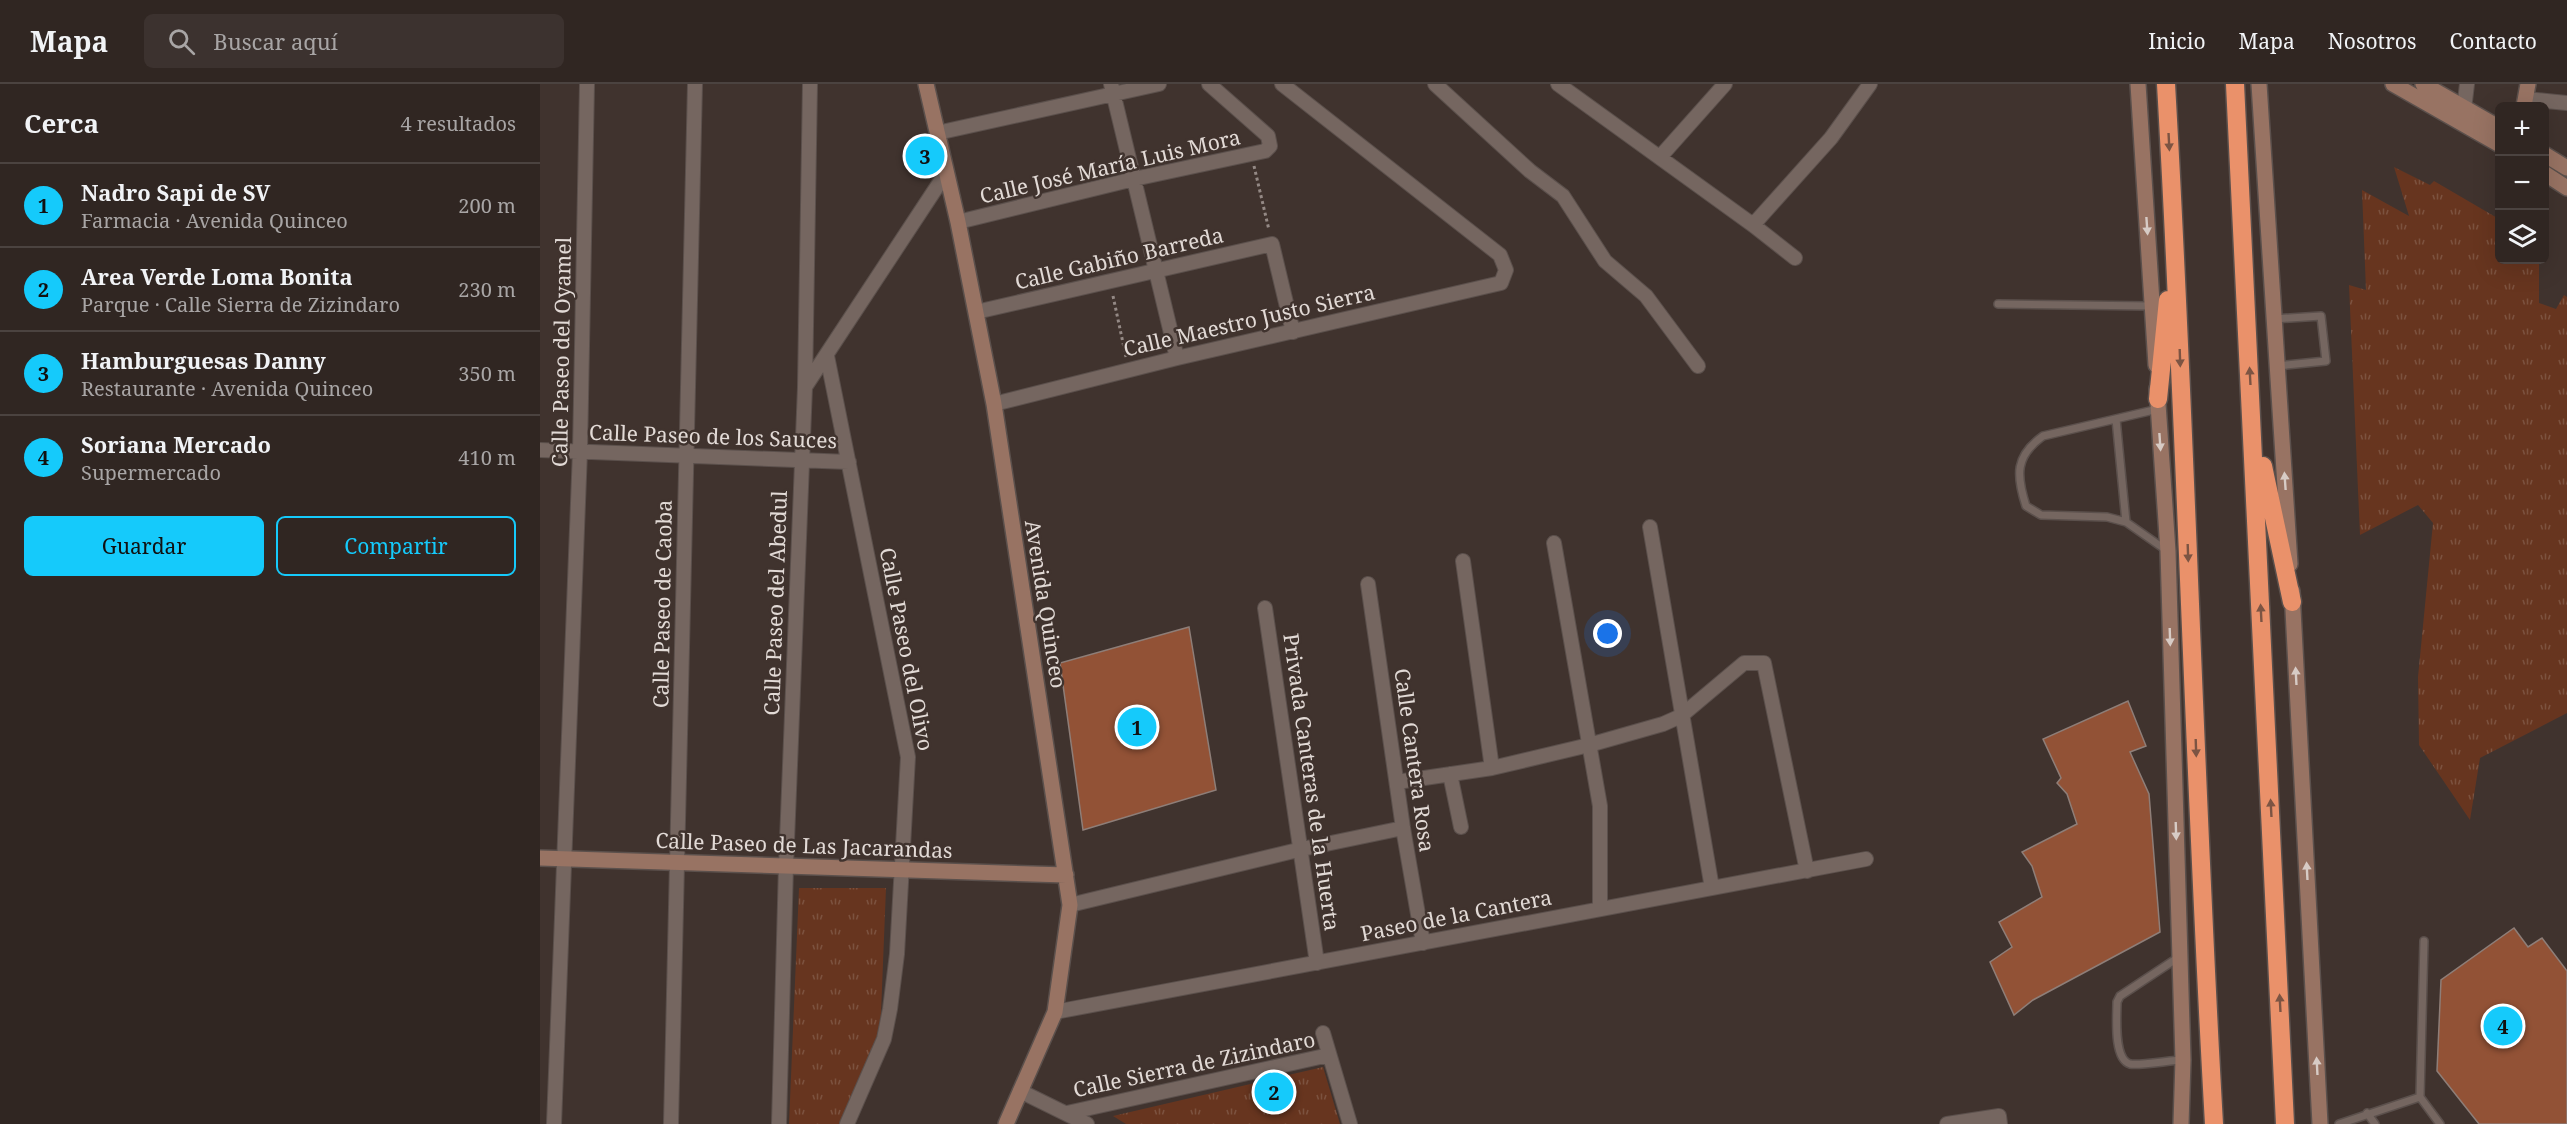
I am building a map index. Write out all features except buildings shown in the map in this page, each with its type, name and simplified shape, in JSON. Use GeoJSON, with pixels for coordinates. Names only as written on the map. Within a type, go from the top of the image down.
{"type":"FeatureCollection","features":[{"type":"Feature","properties":{"kind":"highway"},"geometry":{"type":"LineString","coordinates":[[2166,84],[2175,239],[2203,935],[2214,1124]]}},
{"type":"Feature","properties":{"kind":"highway"},"geometry":{"type":"LineString","coordinates":[[2235,84],[2285,1124]]}},
{"type":"Feature","properties":{"kind":"highway"},"geometry":{"type":"LineString","coordinates":[[2158,404],[2175,239]]}},
{"type":"Feature","properties":{"kind":"highway"},"geometry":{"type":"LineString","coordinates":[[2252,415],[2292,602]]}},
{"type":"Feature","properties":{"kind":"main road","name":"Avenida Quinceo"},"geometry":{"type":"LineString","coordinates":[[926,84],[958,222],[994,404],[1070,905],[1055,1012],[1005,1124]]}},
{"type":"Feature","properties":{"kind":"main road"},"geometry":{"type":"LineString","coordinates":[[2138,84],[2168,551],[2183,1060],[2181,1124]]}},
{"type":"Feature","properties":{"kind":"main road"},"geometry":{"type":"LineString","coordinates":[[2259,84],[2292,602],[2320,1124]]}},
{"type":"Feature","properties":{"kind":"main road"},"geometry":{"type":"LineString","coordinates":[[2393,84],[2464,116],[2495,127]]}},
{"type":"Feature","properties":{"kind":"main road"},"geometry":{"type":"LineString","coordinates":[[2423,84],[2495,143]]}},
{"type":"Feature","properties":{"kind":"main road"},"geometry":{"type":"LineString","coordinates":[[2547,156],[2567,168]]}},
{"type":"Feature","properties":{"kind":"main road"},"geometry":{"type":"LineString","coordinates":[[2549,177],[2567,188]]}},
{"type":"Feature","properties":{"kind":"main road","name":"Calle Paseo de Las Jacarandas"},"geometry":{"type":"LineString","coordinates":[[540,858],[1066,875]]}},
{"type":"Feature","properties":{"kind":"street","name":"Calle Paseo del Oyamel"},"geometry":{"type":"LineString","coordinates":[[554,1124],[580,451],[587,84]]}},
{"type":"Feature","properties":{"kind":"street","name":"Calle Paseo de Caoba"},"geometry":{"type":"LineString","coordinates":[[671,1124],[679,862],[695,84]]}},
{"type":"Feature","properties":{"kind":"street","name":"Calle Paseo del Abedul"},"geometry":{"type":"LineString","coordinates":[[779,1124],[786,866],[802,460],[810,84]]}},
{"type":"Feature","properties":{"kind":"street"},"geometry":{"type":"LineString","coordinates":[[937,133],[1112,89],[1160,84]]}},
{"type":"Feature","properties":{"kind":"street","name":"Calle Maestro Justo Sierra"},"geometry":{"type":"LineString","coordinates":[[994,404],[1177,358],[1501,283],[1506,270],[1500,255],[1282,84]]}},
{"type":"Feature","properties":{"kind":"street"},"geometry":{"type":"LineString","coordinates":[[1435,84],[1530,171],[1563,196],[1605,261],[1646,296],[1698,366]]}},
{"type":"Feature","properties":{"kind":"street"},"geometry":{"type":"LineString","coordinates":[[1558,84],[1573,89],[1795,258]]}},
{"type":"Feature","properties":{"kind":"street"},"geometry":{"type":"LineString","coordinates":[[1660,157],[1725,84]]}},
{"type":"Feature","properties":{"kind":"street"},"geometry":{"type":"LineString","coordinates":[[1753,225],[1831,138],[1870,84]]}},
{"type":"Feature","properties":{"kind":"street"},"geometry":{"type":"LineString","coordinates":[[2464,116],[2467,84]]}},
{"type":"Feature","properties":{"kind":"street","name":"Calle José María Luis Mora"},"geometry":{"type":"LineString","coordinates":[[958,222],[1134,178],[1265,151],[1270,146],[1268,136],[1214,86]]}},
{"type":"Feature","properties":{"kind":"street"},"geometry":{"type":"LineString","coordinates":[[1112,89],[1177,358]]}},
{"type":"Feature","properties":{"kind":"street"},"geometry":{"type":"LineString","coordinates":[[2526,97],[2567,103]]}},
{"type":"Feature","properties":{"kind":"street"},"geometry":{"type":"LineString","coordinates":[[804,387],[827,356],[946,172]]}},
{"type":"Feature","properties":{"kind":"street"},"geometry":{"type":"LineString","coordinates":[[1272,244],[1293,332]]}},
{"type":"Feature","properties":{"kind":"street","name":"Calle Gabiño Barreda"},"geometry":{"type":"LineString","coordinates":[[976,312],[1272,244]]}},
{"type":"Feature","properties":{"kind":"street","name":"Calle Paseo del Olivo"},"geometry":{"type":"LineString","coordinates":[[827,356],[908,757],[897,954],[890,1009],[884,1039],[847,1124]]}},
{"type":"Feature","properties":{"kind":"street","name":"Calle Paseo de los Sauces"},"geometry":{"type":"LineString","coordinates":[[540,450],[849,462]]}},
{"type":"Feature","properties":{"kind":"street"},"geometry":{"type":"LineString","coordinates":[[1650,527],[1712,888]]}},
{"type":"Feature","properties":{"kind":"street"},"geometry":{"type":"LineString","coordinates":[[1554,543],[1599,806],[1600,909]]}},
{"type":"Feature","properties":{"kind":"street"},"geometry":{"type":"LineString","coordinates":[[1463,561],[1492,768]]}},
{"type":"Feature","properties":{"kind":"street","name":"Calle Cantera Rosa"},"geometry":{"type":"LineString","coordinates":[[1368,584],[1403,828],[1423,943]]}},
{"type":"Feature","properties":{"kind":"street","name":"Privada Canteras de la Huerta"},"geometry":{"type":"LineString","coordinates":[[1265,608],[1317,963]]}},
{"type":"Feature","properties":{"kind":"street"},"geometry":{"type":"LineString","coordinates":[[1397,782],[1492,768],[1589,745],[1663,724],[1681,716],[1744,663],[1764,663],[1807,871]]}},
{"type":"Feature","properties":{"kind":"street"},"geometry":{"type":"LineString","coordinates":[[1450,774],[1461,827]]}},
{"type":"Feature","properties":{"kind":"street"},"geometry":{"type":"LineString","coordinates":[[1070,905],[1302,849],[1403,828]]}},
{"type":"Feature","properties":{"kind":"street","name":"Paseo de la Cantera"},"geometry":{"type":"LineString","coordinates":[[1055,1012],[1866,859]]}},
{"type":"Feature","properties":{"kind":"street"},"geometry":{"type":"LineString","coordinates":[[1323,1033],[1350,1124]]}},
{"type":"Feature","properties":{"kind":"street","name":"Calle Sierra de Zizindaro"},"geometry":{"type":"LineString","coordinates":[[1067,1113],[1329,1055]]}},
{"type":"Feature","properties":{"kind":"street"},"geometry":{"type":"LineString","coordinates":[[1020,1091],[1088,1124]]}},
{"type":"Feature","properties":{"kind":"street"},"geometry":{"type":"LineString","coordinates":[[1947,1124],[2000,1120]]}},
{"type":"Feature","properties":{"kind":"lane"},"geometry":{"type":"LineString","coordinates":[[1998,304],[2152,306]]}},
{"type":"Feature","properties":{"kind":"lane"},"geometry":{"type":"LineString","coordinates":[[2274,319],[2321,316],[2326,361],[2277,366]]}},
{"type":"Feature","properties":{"kind":"lane"},"geometry":{"type":"LineString","coordinates":[[2158,404],[2116,418],[2043,436],[2028,447],[2021,462],[2020,487],[2026,506],[2041,515],[2107,517],[2126,522],[2168,551]]}},
{"type":"Feature","properties":{"kind":"lane"},"geometry":{"type":"LineString","coordinates":[[2116,418],[2126,522]]}},
{"type":"Feature","properties":{"kind":"lane"},"geometry":{"type":"LineString","coordinates":[[2424,941],[2420,1097],[2440,1124]]}},
{"type":"Feature","properties":{"kind":"lane"},"geometry":{"type":"LineString","coordinates":[[2179,957],[2120,996],[2117,1002],[2118,1048],[2122,1058],[2130,1064],[2183,1060]]}},
{"type":"Feature","properties":{"kind":"lane"},"geometry":{"type":"LineString","coordinates":[[2339,1124],[2420,1097]]}},
{"type":"Feature","properties":{"kind":"lane"},"geometry":{"type":"LineString","coordinates":[[2367,1113],[2375,1124]]}},
{"type":"Feature","properties":{"kind":"path"},"geometry":{"type":"LineString","coordinates":[[1251,155],[1272,244]]}},
{"type":"Feature","properties":{"kind":"path"},"geometry":{"type":"LineString","coordinates":[[1110,282],[1128,370]]}},
{"type":"Feature","properties":{"kind":"green space"},"geometry":{"type":"Polygon","coordinates":[[[2394,167],[2430,185],[2434,181],[2495,217],[2495,264],[2539,264],[2539,303],[2556,309],[2564,295],[2567,297],[2567,713],[2480,758],[2470,820],[2419,745],[2418,677],[2433,523],[2418,505],[2360,535],[2349,285],[2366,290],[2362,190],[2409,216],[2394,167]]]}},
{"type":"Feature","properties":{"kind":"green space"},"geometry":{"type":"Polygon","coordinates":[[[799,888],[886,888],[880,1038],[839,1124],[789,1124],[799,888]]]}},
{"type":"Feature","properties":{"kind":"green space"},"geometry":{"type":"Polygon","coordinates":[[[1323,1067],[1340,1124],[1126,1124],[1113,1116],[1323,1067]]]}},
{"type":"Feature","properties":{"kind":"place","name":"Hamburguesas Danny"},"geometry":{"type":"Point","coordinates":[925,156]}},
{"type":"Feature","properties":{"kind":"place","name":"Nadro Sapi de SV"},"geometry":{"type":"Point","coordinates":[1137,727]}},
{"type":"Feature","properties":{"kind":"place","name":"Soriana Mercado"},"geometry":{"type":"Point","coordinates":[2503,1026]}},
{"type":"Feature","properties":{"kind":"place","name":"Area Verde Loma Bonita"},"geometry":{"type":"Point","coordinates":[1274,1092]}}]}
